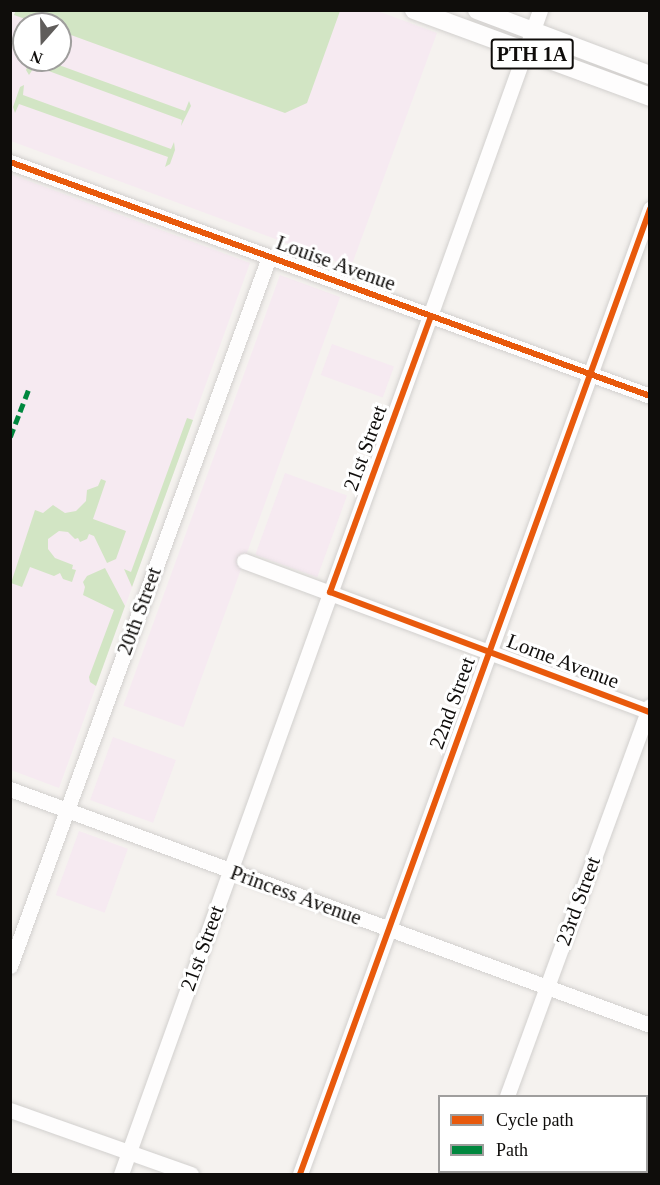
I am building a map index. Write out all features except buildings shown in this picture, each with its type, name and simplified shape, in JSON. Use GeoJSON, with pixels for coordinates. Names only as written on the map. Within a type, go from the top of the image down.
{"type":"FeatureCollection","features":[{"type":"Feature","properties":{"kind":"main road","name":"PTH 1A"},"geometry":{"type":"LineString","coordinates":[[414,10],[650,97]]}},
{"type":"Feature","properties":{"kind":"main road","name":"PTH 1A"},"geometry":{"type":"LineString","coordinates":[[477,10],[650,75]]}},
{"type":"Feature","properties":{"kind":"street","name":"21st Street"},"geometry":{"type":"LineString","coordinates":[[122,1174],[540,10]]}},
{"type":"Feature","properties":{"kind":"street","name":"Louise Avenue"},"geometry":{"type":"LineString","coordinates":[[10,162],[650,396]]}},
{"type":"Feature","properties":{"kind":"street","name":"22nd Street"},"geometry":{"type":"LineString","coordinates":[[300,1174],[650,209]]}},
{"type":"Feature","properties":{"kind":"street","name":"20th Street"},"geometry":{"type":"LineString","coordinates":[[10,966],[269,257]]}},
{"type":"Feature","properties":{"kind":"street","name":"Lorne Avenue"},"geometry":{"type":"LineString","coordinates":[[244,561],[649,710]]}},
{"type":"Feature","properties":{"kind":"street","name":"23rd Street"},"geometry":{"type":"LineString","coordinates":[[507,1095],[649,710]]}},
{"type":"Feature","properties":{"kind":"street","name":"Princess Avenue"},"geometry":{"type":"LineString","coordinates":[[10,789],[650,1025]]}},
{"type":"Feature","properties":{"kind":"street"},"geometry":{"type":"LineString","coordinates":[[10,1110],[129,1154],[191,1174]]}},
{"type":"Feature","properties":{"kind":"shaded area"},"geometry":{"type":"Polygon","coordinates":[[[16,10],[375,10],[437,33],[351,267],[11,141],[10,25],[12,20],[12,72],[72,72],[72,12],[15,12],[16,10]]]}},
{"type":"Feature","properties":{"kind":"shaded area"},"geometry":{"type":"Polygon","coordinates":[[[10,174],[250,263],[59,788],[11,770],[10,174]]]}},
{"type":"Feature","properties":{"kind":"shaded area"},"geometry":{"type":"Polygon","coordinates":[[[280,275],[340,297],[183,727],[123,705],[280,275]]]}},
{"type":"Feature","properties":{"kind":"shaded area"},"geometry":{"type":"Polygon","coordinates":[[[332,344],[394,367],[383,398],[321,375],[332,344]]]}},
{"type":"Feature","properties":{"kind":"shaded area"},"geometry":{"type":"Polygon","coordinates":[[[285,473],[347,496],[317,577],[255,555],[285,473]]]}},
{"type":"Feature","properties":{"kind":"shaded area"},"geometry":{"type":"Polygon","coordinates":[[[113,737],[176,760],[153,823],[90,800],[113,737]]]}},
{"type":"Feature","properties":{"kind":"shaded area"},"geometry":{"type":"Polygon","coordinates":[[[79,831],[128,849],[105,913],[56,895],[79,831]]]}},
{"type":"Feature","properties":{"kind":"green space"},"geometry":{"type":"Polygon","coordinates":[[[16,10],[340,10],[307,103],[285,113],[72,35],[72,12],[15,12],[16,10]]]}},
{"type":"Feature","properties":{"kind":"green space"},"geometry":{"type":"Polygon","coordinates":[[[72,70],[185,111],[189,101],[191,106],[181,126],[182,120],[51,72],[72,72],[72,70]]]}},
{"type":"Feature","properties":{"kind":"green space"},"geometry":{"type":"Polygon","coordinates":[[[24,85],[23,95],[171,149],[174,142],[175,150],[170,164],[165,167],[168,157],[19,104],[15,113],[13,107],[20,87],[24,85]]]}},
{"type":"Feature","properties":{"kind":"green space"},"geometry":{"type":"Polygon","coordinates":[[[187,418],[193,420],[132,587],[124,569],[131,572],[187,418]]]}},
{"type":"Feature","properties":{"kind":"green space"},"geometry":{"type":"Polygon","coordinates":[[[101,479],[106,481],[93,519],[126,531],[116,559],[107,563],[94,536],[89,534],[87,539],[80,542],[68,532],[59,531],[48,539],[48,549],[55,558],[73,565],[72,569],[76,570],[72,582],[63,579],[60,573],[54,576],[30,567],[22,587],[11,583],[35,510],[43,513],[53,505],[65,513],[76,511],[86,501],[87,490],[98,486],[101,479]]]}},
{"type":"Feature","properties":{"kind":"green space"},"geometry":{"type":"Polygon","coordinates":[[[105,568],[125,606],[96,686],[90,682],[89,677],[114,610],[83,595],[85,587],[83,582],[87,576],[105,568]]]}},
{"type":"Feature","properties":{"kind":"marked path"},"geometry":{"type":"LineString","coordinates":[[10,437],[29,388]]}},
{"type":"Feature","properties":{"kind":"cycle path"},"geometry":{"type":"LineString","coordinates":[[10,162],[650,396]]}},
{"type":"Feature","properties":{"kind":"cycle path"},"geometry":{"type":"LineString","coordinates":[[300,1174],[650,209]]}},
{"type":"Feature","properties":{"kind":"cycle path"},"geometry":{"type":"LineString","coordinates":[[431,316],[330,592],[650,712]]}}]}
